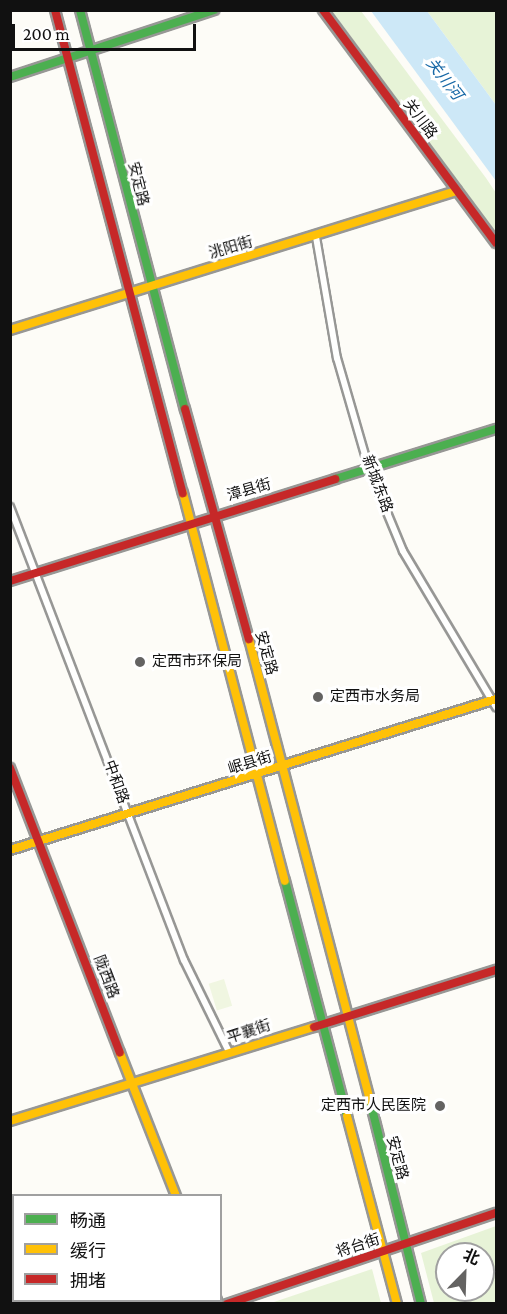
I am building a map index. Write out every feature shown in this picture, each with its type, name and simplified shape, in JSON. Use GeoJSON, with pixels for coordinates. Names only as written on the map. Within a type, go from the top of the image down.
{"type":"FeatureCollection","features":[{"type":"Feature","properties":{"kind":"street"},"geometry":{"type":"LineString","coordinates":[[55,10],[127,292],[397,1304]]}},
{"type":"Feature","properties":{"kind":"street","name":"安定路"},"geometry":{"type":"LineString","coordinates":[[80,10],[150,286],[285,766],[346,1016],[421,1304]]}},
{"type":"Feature","properties":{"kind":"street"},"geometry":{"type":"LineString","coordinates":[[10,77],[214,10]]}},
{"type":"Feature","properties":{"kind":"street","name":"关川路"},"geometry":{"type":"LineString","coordinates":[[322,10],[496,243]]}},
{"type":"Feature","properties":{"kind":"street","name":"洮阳街"},"geometry":{"type":"LineString","coordinates":[[10,330],[127,292],[316,237],[458,191]]}},
{"type":"Feature","properties":{"kind":"street","name":"新城东路"},"geometry":{"type":"LineString","coordinates":[[316,237],[337,358],[369,469],[403,550],[496,702]]}},
{"type":"Feature","properties":{"kind":"street","name":"漳县街"},"geometry":{"type":"LineString","coordinates":[[10,581],[188,522],[496,429]]}},
{"type":"Feature","properties":{"kind":"street","name":"中和路"},"geometry":{"type":"LineString","coordinates":[[10,507],[184,960],[230,1052]]}},
{"type":"Feature","properties":{"kind":"street","name":"岷县街"},"geometry":{"type":"LineString","coordinates":[[10,850],[496,702]]}},
{"type":"Feature","properties":{"kind":"street","name":"陇西路"},"geometry":{"type":"LineString","coordinates":[[10,768],[175,1194]]}},
{"type":"Feature","properties":{"kind":"street","name":"平襄街"},"geometry":{"type":"LineString","coordinates":[[10,1121],[496,970]]}},
{"type":"Feature","properties":{"kind":"street","name":"将台街"},"geometry":{"type":"LineString","coordinates":[[227,1304],[496,1213]]}},
{"type":"Feature","properties":{"kind":"green space"},"geometry":{"type":"Polygon","coordinates":[[[332,11],[361,11],[486,178],[496,193],[496,234],[332,11]]]}},
{"type":"Feature","properties":{"kind":"green space"},"geometry":{"type":"Polygon","coordinates":[[[427,11],[496,11],[496,105],[427,11]]]}},
{"type":"Feature","properties":{"kind":"green space"},"geometry":{"type":"Polygon","coordinates":[[[224,979],[232,1006],[217,1010],[209,984],[224,979]]]}},
{"type":"Feature","properties":{"kind":"green space"},"geometry":{"type":"Polygon","coordinates":[[[496,1226],[496,1303],[434,1303],[421,1253],[435,1248],[435,1302],[495,1302],[495,1242],[452,1242],[496,1226]]]}},
{"type":"Feature","properties":{"kind":"green space"},"geometry":{"type":"Polygon","coordinates":[[[372,1269],[381,1303],[271,1303],[372,1269]]]}},
{"type":"Feature","properties":{"kind":"water","name":"关川河"},"geometry":{"type":"Polygon","coordinates":[[[371,11],[427,11],[496,105],[496,181],[371,11]]]}},
{"type":"Feature","properties":{"kind":"traffic: fast"},"geometry":{"type":"LineString","coordinates":[[80,10],[185,409]]}},
{"type":"Feature","properties":{"kind":"traffic: fast"},"geometry":{"type":"LineString","coordinates":[[10,77],[214,10]]}},
{"type":"Feature","properties":{"kind":"traffic: fast"},"geometry":{"type":"LineString","coordinates":[[335,479],[496,429]]}},
{"type":"Feature","properties":{"kind":"traffic: fast"},"geometry":{"type":"LineString","coordinates":[[285,881],[347,1116]]}},
{"type":"Feature","properties":{"kind":"traffic: fast"},"geometry":{"type":"LineString","coordinates":[[370,1101],[421,1304]]}},
{"type":"Feature","properties":{"kind":"traffic: fast"},"geometry":{"type":"LineString","coordinates":[[10,1281],[12,1284]]}},
{"type":"Feature","properties":{"kind":"traffic: slow"},"geometry":{"type":"LineString","coordinates":[[10,330],[457,191]]}},
{"type":"Feature","properties":{"kind":"traffic: slow"},"geometry":{"type":"LineString","coordinates":[[183,493],[285,881]]}},
{"type":"Feature","properties":{"kind":"traffic: slow"},"geometry":{"type":"LineString","coordinates":[[249,639],[370,1101]]}},
{"type":"Feature","properties":{"kind":"traffic: slow"},"geometry":{"type":"LineString","coordinates":[[10,850],[496,699]]}},
{"type":"Feature","properties":{"kind":"traffic: slow"},"geometry":{"type":"LineString","coordinates":[[10,1121],[314,1027]]}},
{"type":"Feature","properties":{"kind":"traffic: slow"},"geometry":{"type":"LineString","coordinates":[[120,1053],[175,1194]]}},
{"type":"Feature","properties":{"kind":"traffic: slow"},"geometry":{"type":"LineString","coordinates":[[347,1116],[397,1304]]}},
{"type":"Feature","properties":{"kind":"traffic: jam"},"geometry":{"type":"LineString","coordinates":[[55,10],[183,493]]}},
{"type":"Feature","properties":{"kind":"traffic: jam"},"geometry":{"type":"LineString","coordinates":[[323,10],[496,243]]}},
{"type":"Feature","properties":{"kind":"traffic: jam"},"geometry":{"type":"LineString","coordinates":[[185,409],[249,639]]}},
{"type":"Feature","properties":{"kind":"traffic: jam"},"geometry":{"type":"LineString","coordinates":[[10,581],[335,479]]}},
{"type":"Feature","properties":{"kind":"traffic: jam"},"geometry":{"type":"LineString","coordinates":[[10,768],[120,1053]]}},
{"type":"Feature","properties":{"kind":"traffic: jam"},"geometry":{"type":"LineString","coordinates":[[314,1027],[496,970]]}},
{"type":"Feature","properties":{"kind":"traffic: jam"},"geometry":{"type":"LineString","coordinates":[[227,1304],[496,1213]]}},
{"type":"Feature","properties":{"kind":"place","name":"定西市环保局"},"geometry":{"type":"Point","coordinates":[140,662]}},
{"type":"Feature","properties":{"kind":"place","name":"定西市水务局"},"geometry":{"type":"Point","coordinates":[318,697]}},
{"type":"Feature","properties":{"kind":"place","name":"定西市人民医院"},"geometry":{"type":"Point","coordinates":[440,1106]}}]}
